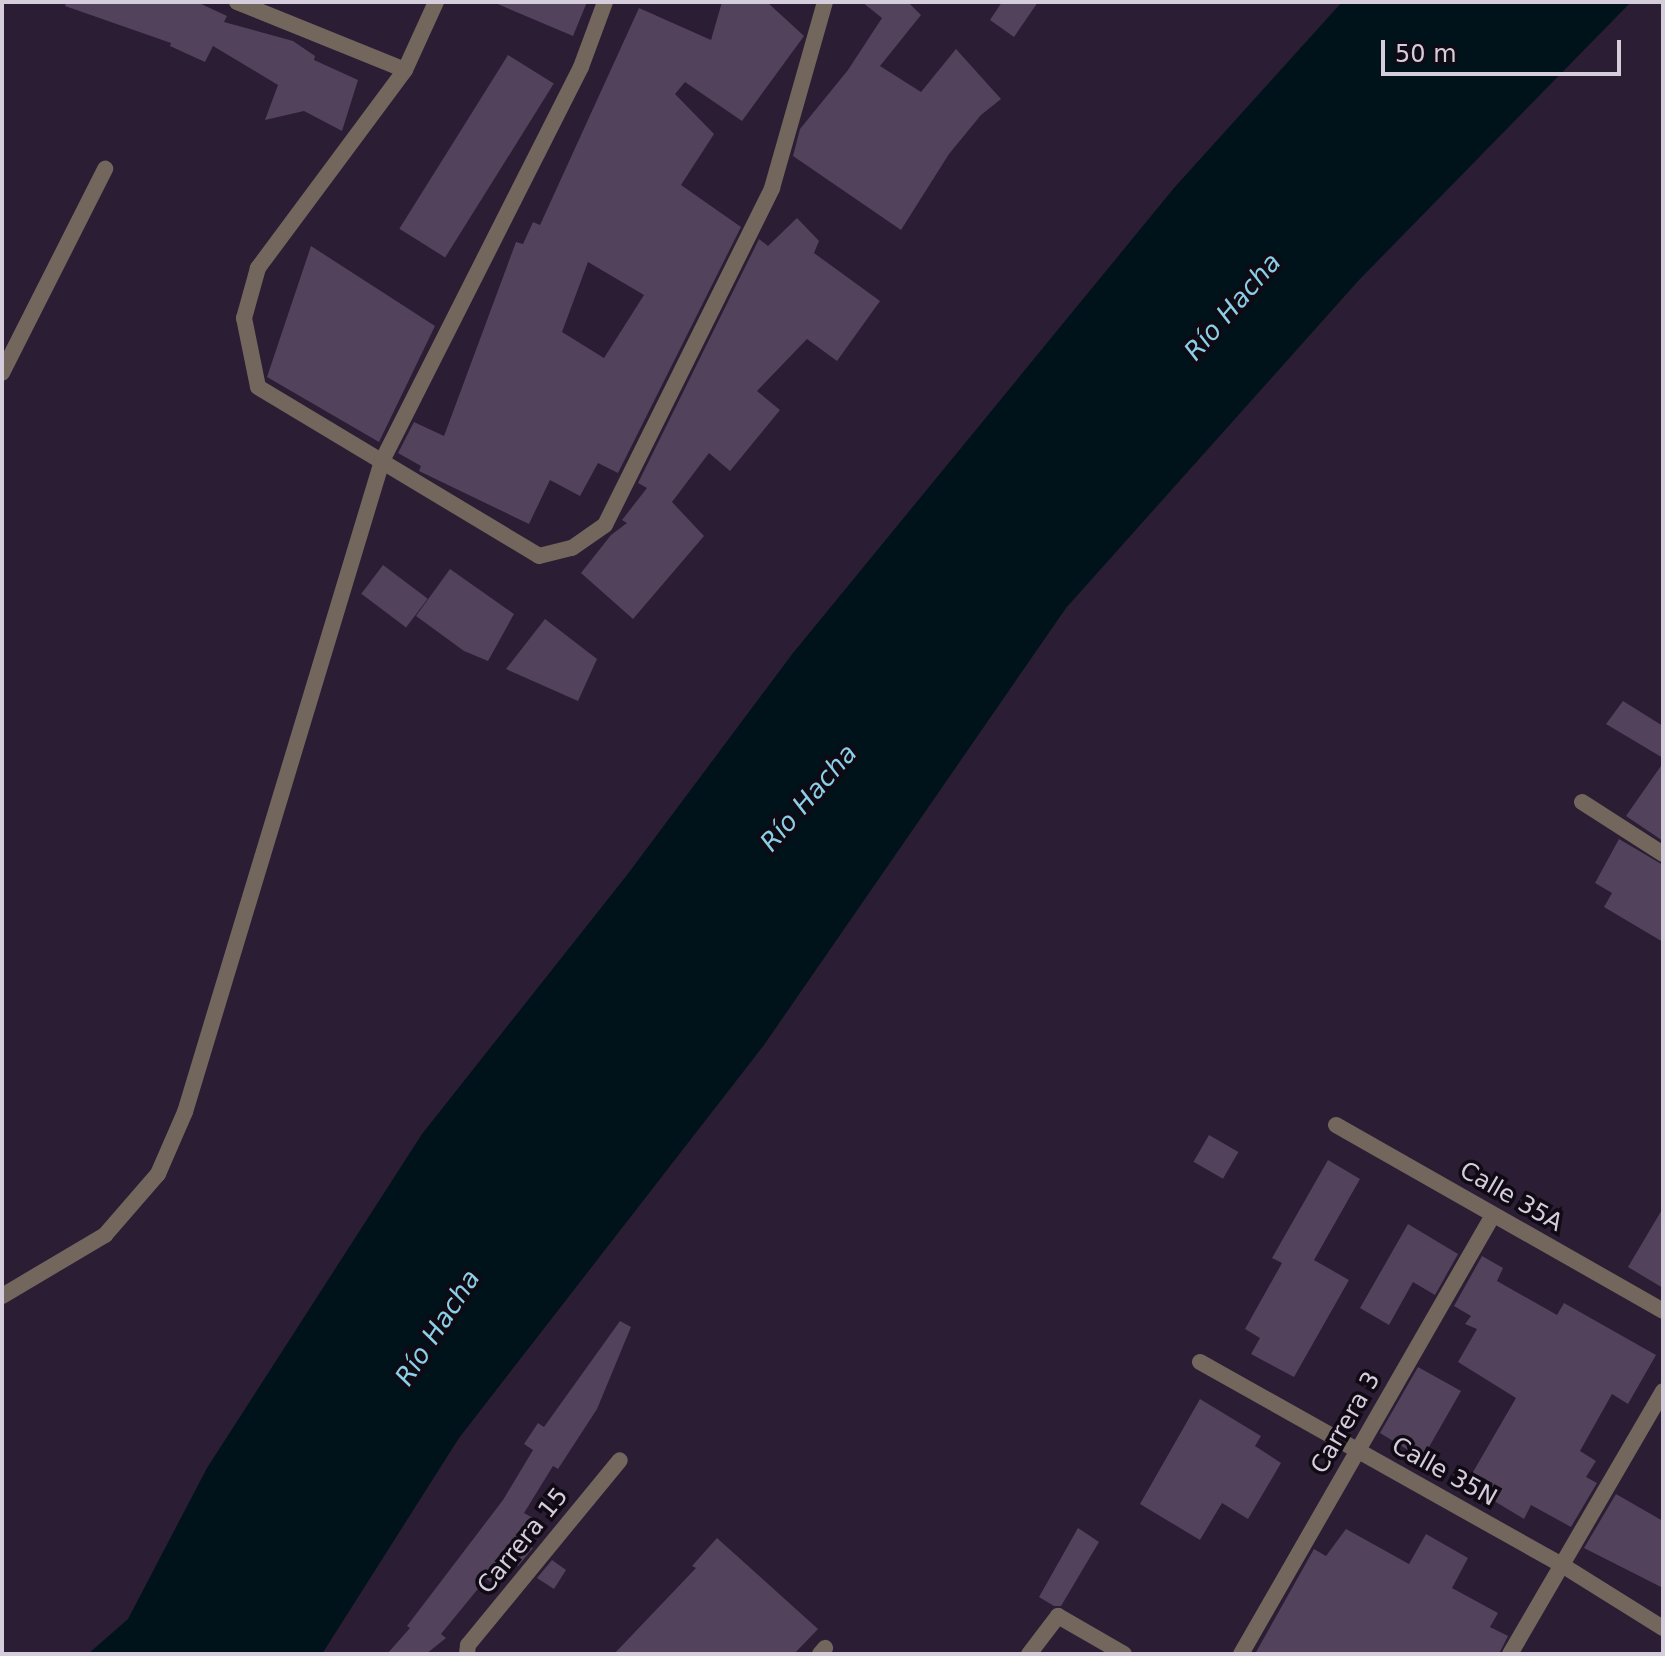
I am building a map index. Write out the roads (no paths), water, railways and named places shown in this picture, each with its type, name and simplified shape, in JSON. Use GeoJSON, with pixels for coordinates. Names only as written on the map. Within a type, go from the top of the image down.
{"type":"FeatureCollection","features":[{"type":"Feature","properties":{"kind":"street"},"geometry":{"type":"LineString","coordinates":[[237,2],[405,70]]}},
{"type":"Feature","properties":{"kind":"street"},"geometry":{"type":"LineString","coordinates":[[436,2],[405,70],[258,268],[244,318],[258,387],[539,556],[572,548],[605,525],[772,188],[825,2]]}},
{"type":"Feature","properties":{"kind":"street"},"geometry":{"type":"LineString","coordinates":[[2,1296],[105,1235],[158,1174],[185,1112],[382,461],[581,67],[605,2]]}},
{"type":"Feature","properties":{"kind":"street"},"geometry":{"type":"LineString","coordinates":[[2,373],[105,169]]}},
{"type":"Feature","properties":{"kind":"street"},"geometry":{"type":"LineString","coordinates":[[1582,802],[1663,854]]}},
{"type":"Feature","properties":{"kind":"street","name":"Calle 35A"},"geometry":{"type":"LineString","coordinates":[[1336,1125],[1663,1311]]}},
{"type":"Feature","properties":{"kind":"street","name":"Carrera 3"},"geometry":{"type":"LineString","coordinates":[[1241,1654],[1493,1215]]}},
{"type":"Feature","properties":{"kind":"street","name":"Calle 35N"},"geometry":{"type":"LineString","coordinates":[[1200,1362],[1562,1565],[1663,1628]]}},
{"type":"Feature","properties":{"kind":"street"},"geometry":{"type":"LineString","coordinates":[[1510,1654],[1663,1391]]}},
{"type":"Feature","properties":{"kind":"street","name":"Carrera 15"},"geometry":{"type":"LineString","coordinates":[[467,1654],[468,1645],[620,1460]]}},
{"type":"Feature","properties":{"kind":"street"},"geometry":{"type":"LineString","coordinates":[[1029,1654],[1058,1616],[1124,1654]]}},
{"type":"Feature","properties":{"kind":"water","name":"Río Hacha"},"geometry":{"type":"Polygon","coordinates":[[[1342,2],[1631,2],[1359,280],[1066,608],[764,1045],[459,1438],[322,1654],[88,1654],[128,1619],[207,1468],[422,1134],[627,875],[793,653],[1174,188],[1342,2]]]}}]}
